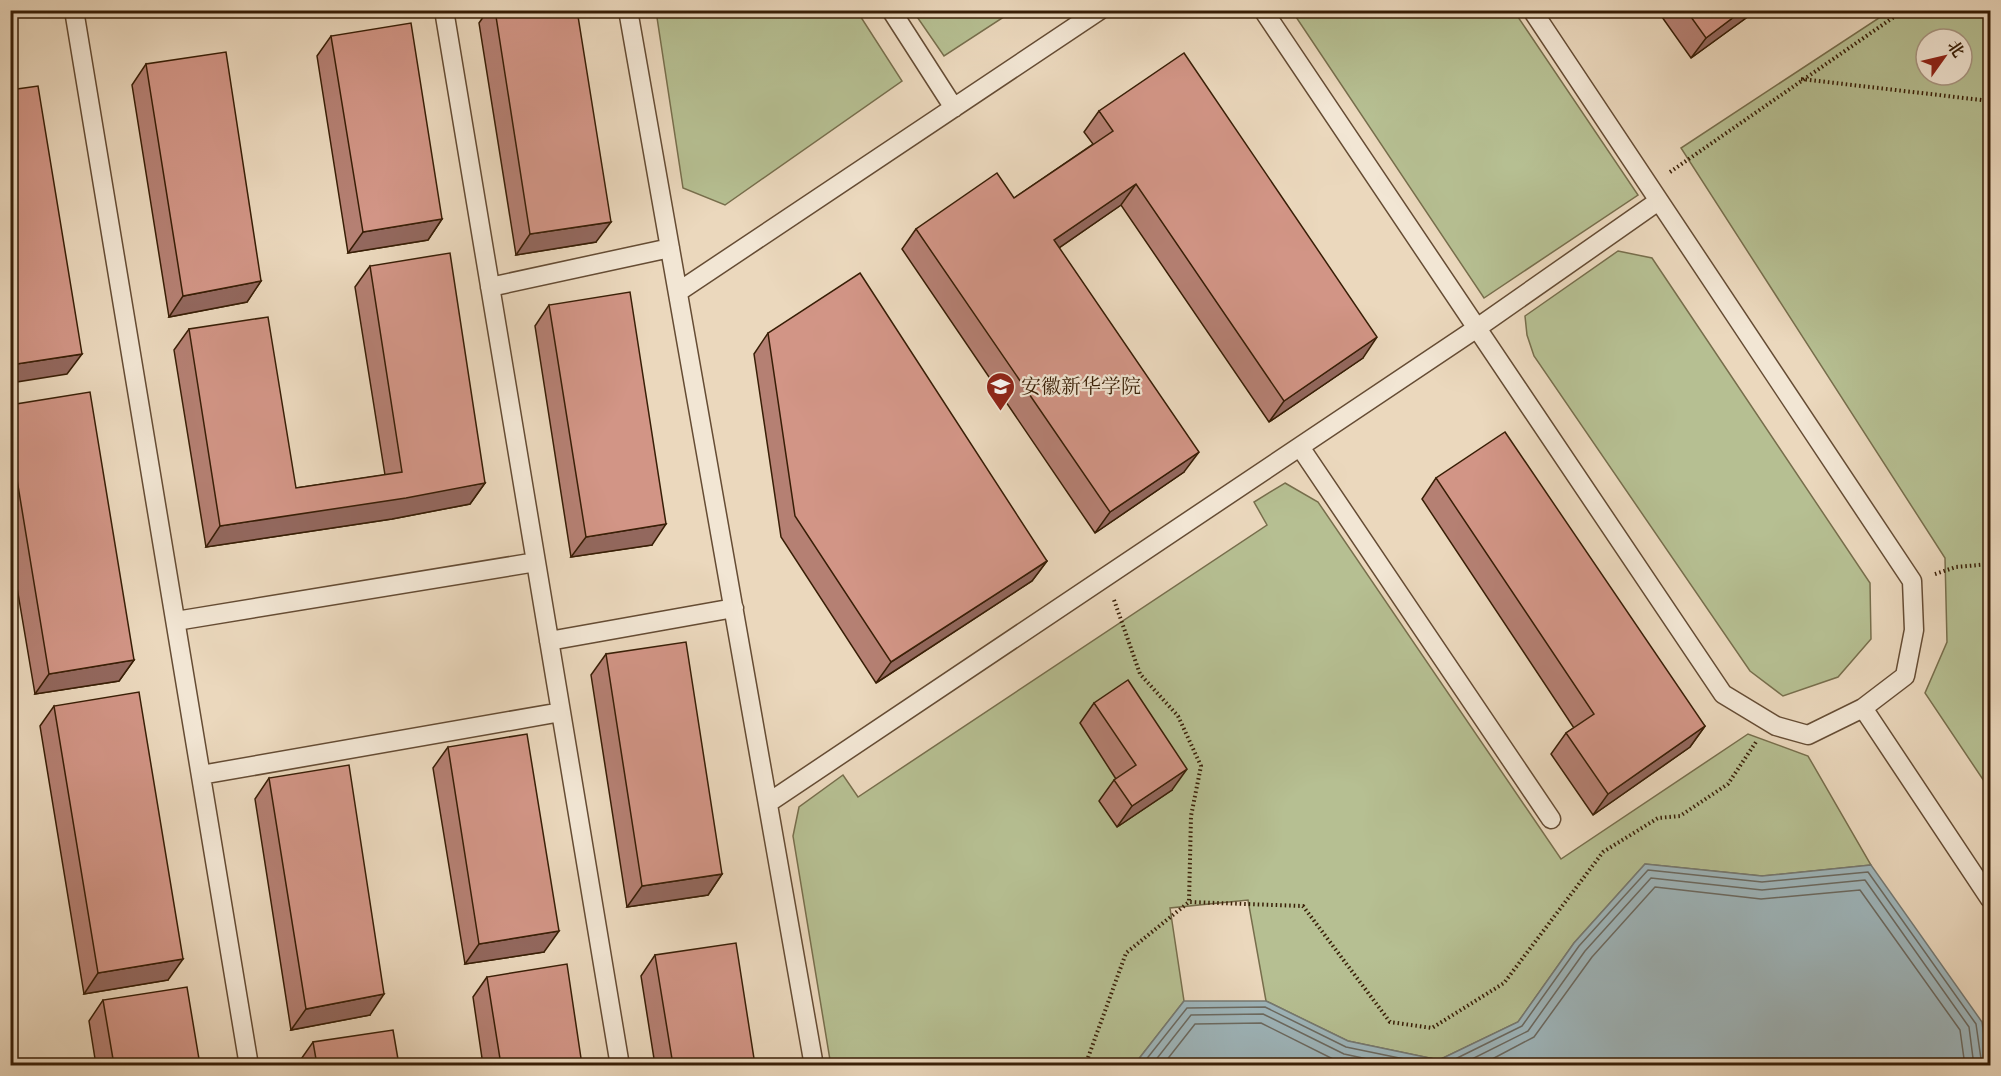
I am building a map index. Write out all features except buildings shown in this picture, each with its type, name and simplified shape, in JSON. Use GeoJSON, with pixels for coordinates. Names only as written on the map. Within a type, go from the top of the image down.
{"type":"FeatureCollection","features":[{"type":"Feature","properties":{"kind":"lane"},"geometry":{"type":"LineString","coordinates":[[74,10],[249,1065]]}},
{"type":"Feature","properties":{"kind":"lane"},"geometry":{"type":"LineString","coordinates":[[444,10],[620,1065]]}},
{"type":"Feature","properties":{"kind":"lane"},"geometry":{"type":"LineString","coordinates":[[628,10],[814,1065]]}},
{"type":"Feature","properties":{"kind":"lane"},"geometry":{"type":"LineString","coordinates":[[891,10],[954,108]]}},
{"type":"Feature","properties":{"kind":"lane"},"geometry":{"type":"LineString","coordinates":[[678,292],[1100,10]]}},
{"type":"Feature","properties":{"kind":"lane"},"geometry":{"type":"LineString","coordinates":[[1263,10],[1723,694],[1769,721],[1808,735],[1863,708],[1905,676],[1914,630],[1912,581],[1652,194],[1532,10]]}},
{"type":"Feature","properties":{"kind":"lane"},"geometry":{"type":"LineString","coordinates":[[768,802],[1477,328],[1652,194]]}},
{"type":"Feature","properties":{"kind":"lane"},"geometry":{"type":"LineString","coordinates":[[490,287],[669,248]]}},
{"type":"Feature","properties":{"kind":"lane"},"geometry":{"type":"LineString","coordinates":[[1300,447],[1551,819]]}},
{"type":"Feature","properties":{"kind":"lane"},"geometry":{"type":"LineString","coordinates":[[176,621],[536,562]]}},
{"type":"Feature","properties":{"kind":"lane"},"geometry":{"type":"LineString","coordinates":[[549,641],[734,608]]}},
{"type":"Feature","properties":{"kind":"lane"},"geometry":{"type":"LineString","coordinates":[[1863,708],[1990,899]]}},
{"type":"Feature","properties":{"kind":"lane"},"geometry":{"type":"LineString","coordinates":[[201,775],[561,712]]}},
{"type":"Feature","properties":{"kind":"path"},"geometry":{"type":"LineString","coordinates":[[1652,194],[1801,79],[1904,10]]}},
{"type":"Feature","properties":{"kind":"path"},"geometry":{"type":"LineString","coordinates":[[1801,79],[1990,101]]}},
{"type":"Feature","properties":{"kind":"path"},"geometry":{"type":"LineString","coordinates":[[1912,581],[1956,567],[1990,564]]}},
{"type":"Feature","properties":{"kind":"path"},"geometry":{"type":"LineString","coordinates":[[1106,577],[1140,674],[1178,716],[1201,766],[1191,816],[1189,902]]}},
{"type":"Feature","properties":{"kind":"path"},"geometry":{"type":"LineString","coordinates":[[1085,1065],[1126,953],[1189,902],[1302,906],[1389,1022],[1432,1029],[1504,983],[1603,852],[1658,818],[1680,816],[1728,784],[1769,721]]}},
{"type":"Feature","properties":{"kind":"green space"},"geometry":{"type":"Polygon","coordinates":[[[1891,10],[1990,11],[1990,790],[1925,693],[1947,642],[1945,558],[1681,148],[1891,10]]]}},
{"type":"Feature","properties":{"kind":"green space"},"geometry":{"type":"Polygon","coordinates":[[[656,11],[857,11],[902,81],[725,205],[683,188],[656,11]]]}},
{"type":"Feature","properties":{"kind":"green space"},"geometry":{"type":"Polygon","coordinates":[[[913,11],[1013,11],[944,56],[913,11]]]}},
{"type":"Feature","properties":{"kind":"green space"},"geometry":{"type":"Polygon","coordinates":[[[1292,11],[1514,11],[1638,195],[1484,298],[1292,11]]]}},
{"type":"Feature","properties":{"kind":"green space"},"geometry":{"type":"Polygon","coordinates":[[[1618,251],[1652,258],[1870,583],[1871,639],[1838,677],[1783,696],[1750,671],[1534,356],[1527,335],[1525,316],[1618,251]]]}},
{"type":"Feature","properties":{"kind":"green space"},"geometry":{"type":"Polygon","coordinates":[[[1285,483],[1318,502],[1561,859],[1748,734],[1808,756],[1871,865],[1762,876],[1645,864],[1574,943],[1518,1022],[1439,1060],[1348,1041],[1266,1001],[1248,900],[1170,908],[1184,1001],[1134,1065],[831,1066],[793,836],[799,807],[843,775],[858,797],[1267,525],[1254,502],[1285,483]]]}},
{"type":"Feature","properties":{"kind":"water"},"geometry":{"type":"Polygon","coordinates":[[[1645,864],[1762,876],[1871,865],[1982,1022],[1988,1065],[1134,1065],[1184,1001],[1266,1001],[1348,1041],[1439,1060],[1518,1022],[1574,943],[1645,864]]]}},
{"type":"Feature","properties":{"kind":"place","name":"安徽新华学院"},"geometry":{"type":"Point","coordinates":[1000,412]}}]}
